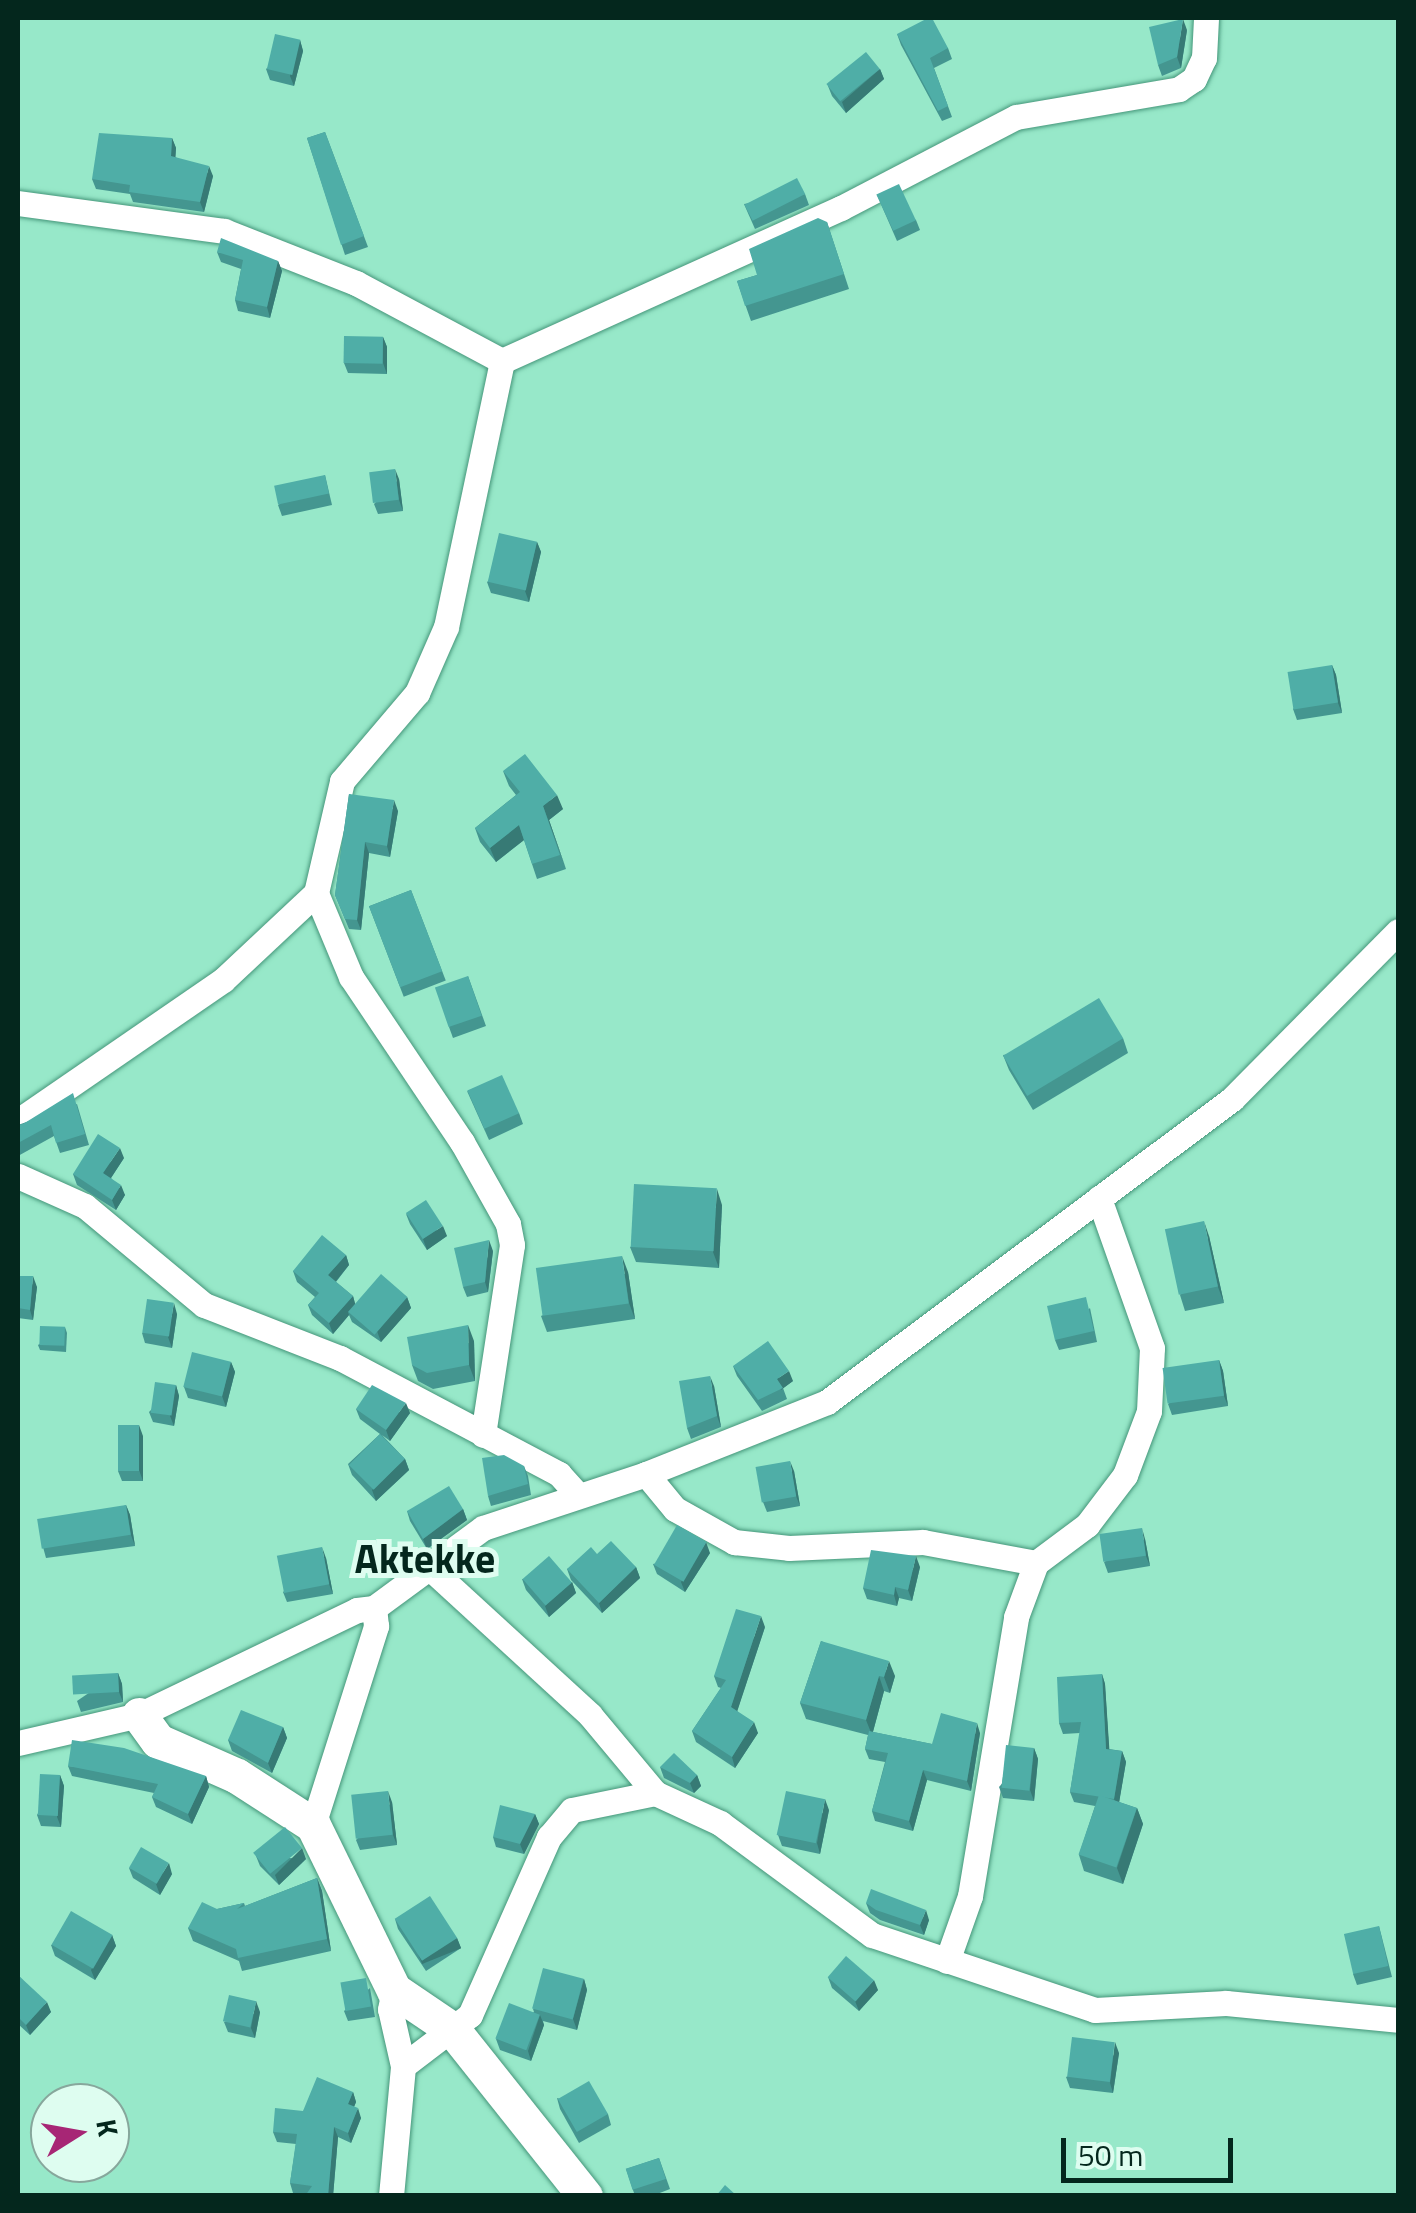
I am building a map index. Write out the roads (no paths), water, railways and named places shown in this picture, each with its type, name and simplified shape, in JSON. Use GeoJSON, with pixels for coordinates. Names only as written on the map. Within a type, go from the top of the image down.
{"type":"FeatureCollection","features":[{"type":"Feature","properties":{"kind":"street"},"geometry":{"type":"LineString","coordinates":[[502,360],[841,208],[1016,116],[1180,90],[1194,79],[1204,58],[1206,18]]}},
{"type":"Feature","properties":{"kind":"street"},"geometry":{"type":"LineString","coordinates":[[18,203],[224,231],[356,282],[502,360]]}},
{"type":"Feature","properties":{"kind":"street"},"geometry":{"type":"LineString","coordinates":[[18,1120],[223,980],[316,893],[342,782],[417,693],[446,626],[502,360]]}},
{"type":"Feature","properties":{"kind":"street"},"geometry":{"type":"LineString","coordinates":[[316,893],[351,977],[462,1142],[508,1224],[512,1245],[484,1435]]}},
{"type":"Feature","properties":{"kind":"street"},"geometry":{"type":"LineString","coordinates":[[18,1743],[139,1715],[358,1610],[374,1608],[432,1570],[483,1528],[576,1492],[646,1474],[827,1402],[1232,1099],[1398,931]]}},
{"type":"Feature","properties":{"kind":"street"},"geometry":{"type":"LineString","coordinates":[[18,1176],[84,1206],[204,1305],[340,1358],[559,1474],[576,1492]]}},
{"type":"Feature","properties":{"kind":"street"},"geometry":{"type":"LineString","coordinates":[[947,1960],[970,1896],[1016,1617],[1036,1562],[1087,1525],[1125,1475],[1149,1411],[1152,1348],[1099,1198]]}},
{"type":"Feature","properties":{"kind":"street"},"geometry":{"type":"LineString","coordinates":[[646,1474],[675,1509],[734,1542],[788,1548],[923,1542],[1036,1562]]}},
{"type":"Feature","properties":{"kind":"street"},"geometry":{"type":"LineString","coordinates":[[432,1570],[590,1715],[655,1793],[720,1823],[872,1934],[1095,2010],[1226,2004],[1398,2020]]}},
{"type":"Feature","properties":{"kind":"street"},"geometry":{"type":"LineString","coordinates":[[314,1825],[376,1626],[374,1608]]}},
{"type":"Feature","properties":{"kind":"street"},"geometry":{"type":"LineString","coordinates":[[139,1715],[158,1741],[237,1776],[314,1825],[394,1990],[392,2023],[402,2066],[391,2196]]}},
{"type":"Feature","properties":{"kind":"street"},"geometry":{"type":"LineString","coordinates":[[402,2066],[470,2015],[549,1837],[572,1810],[655,1793]]}},
{"type":"Feature","properties":{"kind":"street"},"geometry":{"type":"LineString","coordinates":[[394,1990],[453,2030],[585,2196]]}},
{"type":"Feature","properties":{"kind":"district","name":"Aktekke"},"geometry":{"type":"Point","coordinates":[425,1559]}}]}
